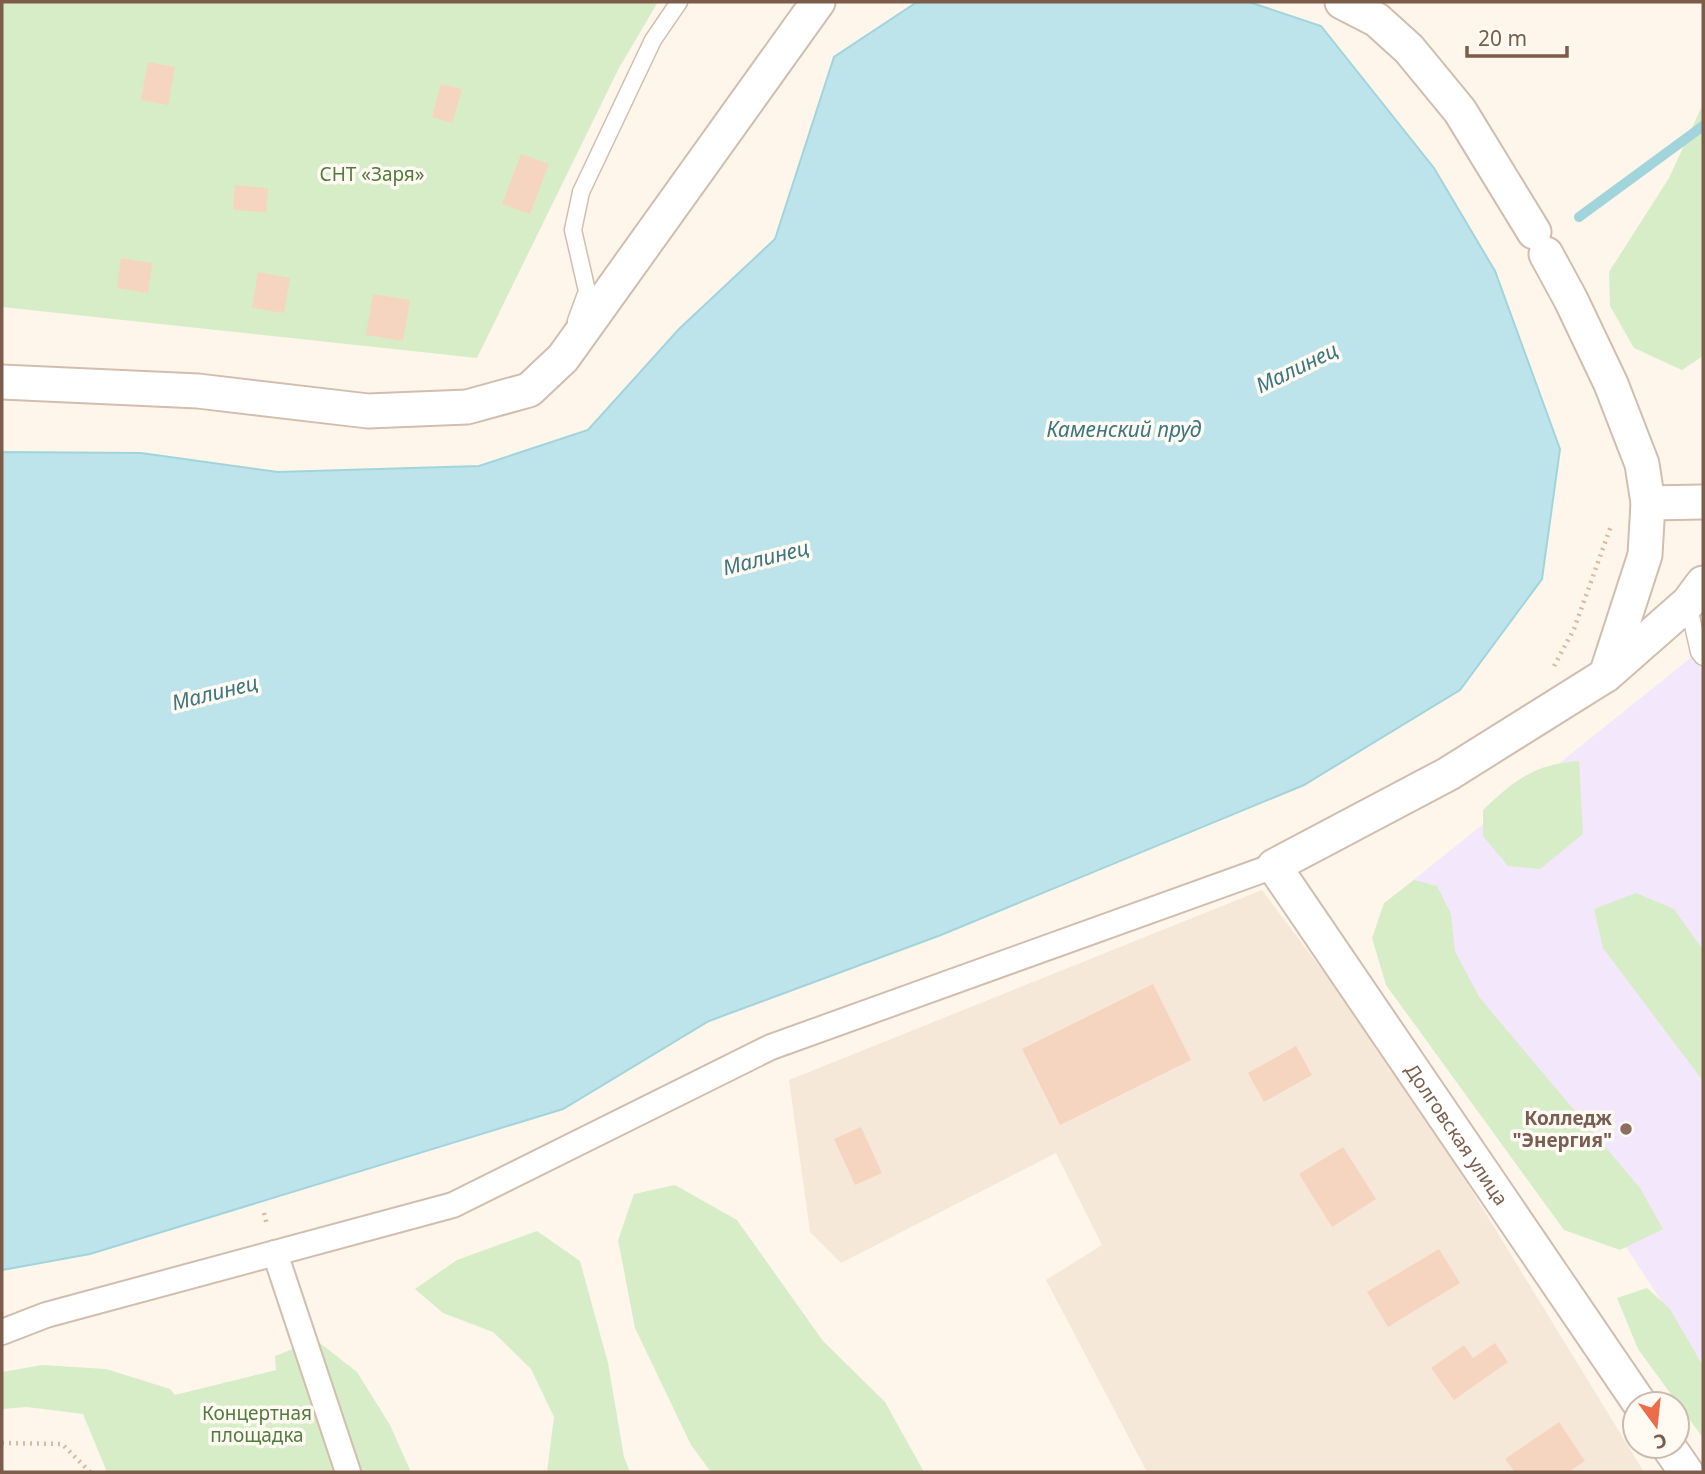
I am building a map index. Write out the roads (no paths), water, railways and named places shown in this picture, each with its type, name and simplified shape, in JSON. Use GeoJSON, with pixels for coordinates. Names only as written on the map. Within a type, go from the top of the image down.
{"type":"FeatureCollection","features":[{"type":"Feature","properties":{"kind":"street"},"geometry":{"type":"LineString","coordinates":[[2,382],[198,391],[368,411],[467,407],[529,390],[563,358],[818,2]]}},
{"type":"Feature","properties":{"kind":"street"},"geometry":{"type":"LineString","coordinates":[[1342,2],[1377,20],[1409,49],[1460,111],[1540,243],[1611,384],[1642,464],[1648,503],[1645,555],[1606,675]]}},
{"type":"Feature","properties":{"kind":"street"},"geometry":{"type":"LineString","coordinates":[[1648,503],[1703,502]]}},
{"type":"Feature","properties":{"kind":"street"},"geometry":{"type":"LineString","coordinates":[[2,1332],[47,1315],[453,1205],[771,1047],[1274,866],[1448,774],[1606,675],[1696,593]]}},
{"type":"Feature","properties":{"kind":"street","name":"Долговская улица"},"geometry":{"type":"LineString","coordinates":[[1274,866],[1630,1390]]}},
{"type":"Feature","properties":{"kind":"street"},"geometry":{"type":"LineString","coordinates":[[275,1253],[348,1472]]}},
{"type":"Feature","properties":{"kind":"lane"},"geometry":{"type":"LineString","coordinates":[[563,358],[587,291],[573,230],[581,192],[653,40],[679,2]]}},
{"type":"Feature","properties":{"kind":"lane"},"geometry":{"type":"LineString","coordinates":[[1696,593],[1699,652],[1703,657]]}},
{"type":"Feature","properties":{"kind":"water","name":"Каменский пруд"},"geometry":{"type":"Polygon","coordinates":[[[917,2],[1249,2],[1321,26],[1434,168],[1495,271],[1560,449],[1542,579],[1460,690],[1304,785],[941,935],[709,1021],[563,1109],[90,1254],[2,1270],[2,452],[141,453],[278,472],[479,466],[588,430],[679,329],[775,239],[834,57],[917,2]]]}},
{"type":"Feature","properties":{"kind":"waterway"},"geometry":{"type":"LineString","coordinates":[[1579,217],[1703,126]]}},
{"type":"Feature","properties":{"kind":"place","name":"Колледж \"Энергия\""},"geometry":{"type":"Point","coordinates":[1626,1129]}},
{"type":"Feature","properties":{"kind":"park label","name":"СНТ «Заря»"},"geometry":{"type":"Point","coordinates":[372,174]}},
{"type":"Feature","properties":{"kind":"park label","name":"Концертная площадка"},"geometry":{"type":"Point","coordinates":[257,1424]}},
{"type":"Feature","properties":{"kind":"water label","name":"Малинец"},"geometry":{"type":"Point","coordinates":[1297,368]}},
{"type":"Feature","properties":{"kind":"water label","name":"Малинец"},"geometry":{"type":"Point","coordinates":[766,558]}},
{"type":"Feature","properties":{"kind":"water label","name":"Малинец"},"geometry":{"type":"Point","coordinates":[215,693]}}]}
